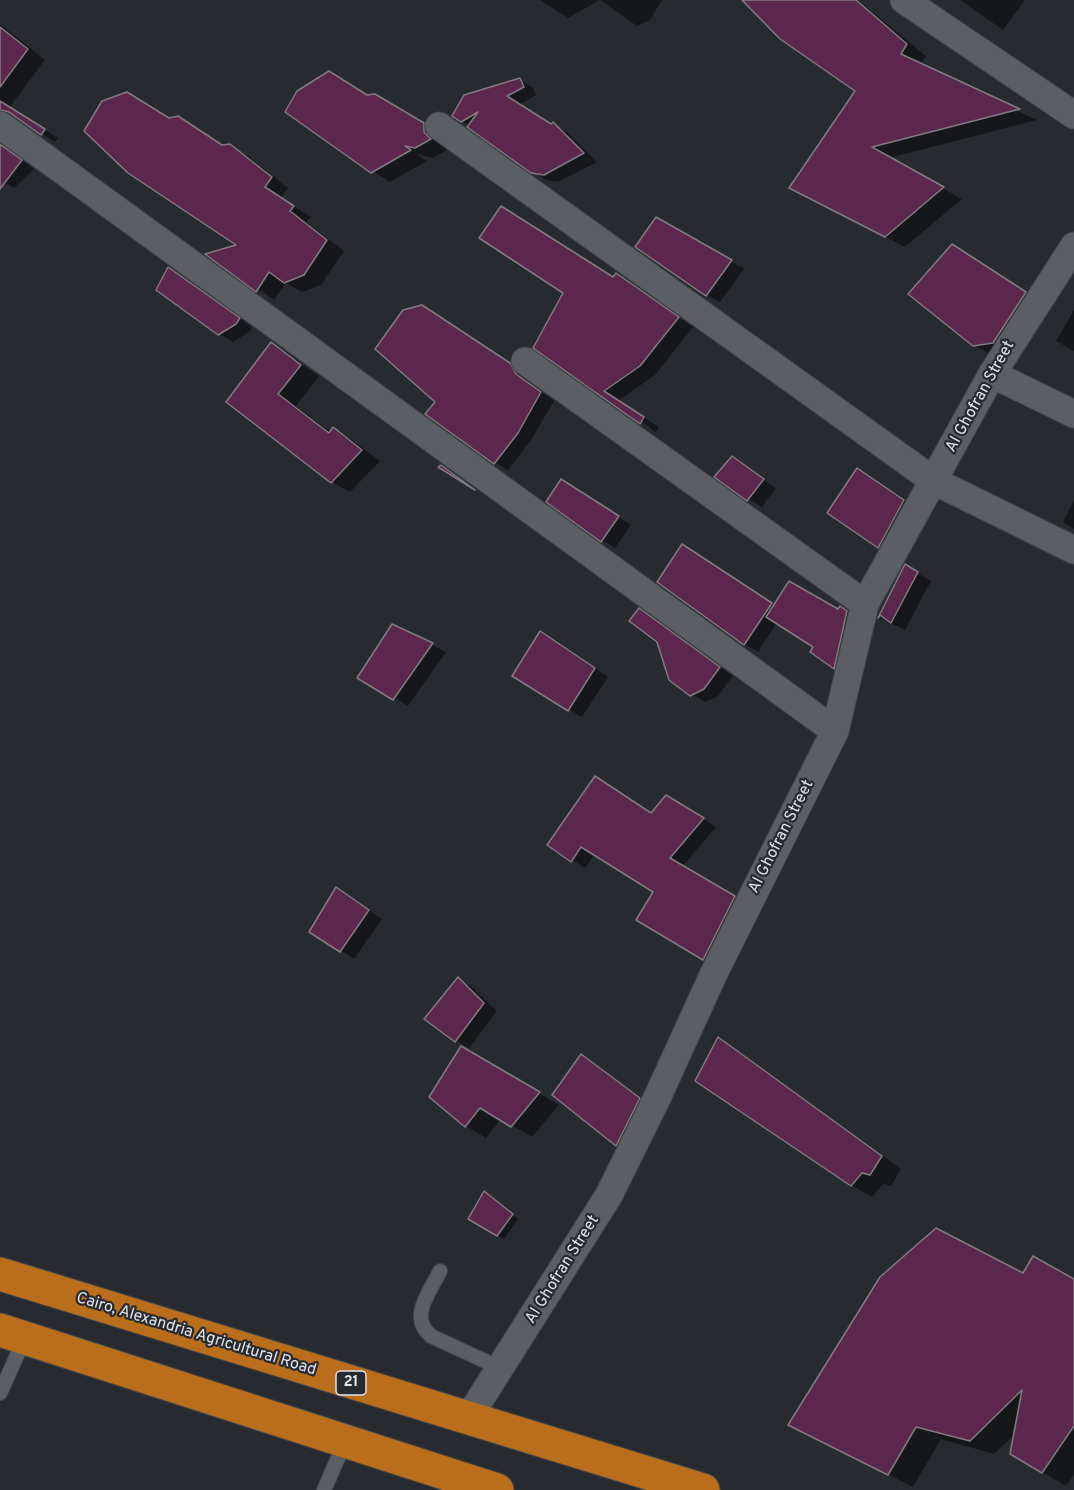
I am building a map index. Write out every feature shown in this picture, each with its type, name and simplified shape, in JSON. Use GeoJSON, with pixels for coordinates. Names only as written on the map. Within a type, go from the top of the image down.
{"type":"FeatureCollection","features":[{"type":"Feature","properties":{"kind":"highway","name":"Cairo, Alexandria Agricultural Road"},"geometry":{"type":"LineString","coordinates":[[0,1274],[467,1420],[703,1490]]}},
{"type":"Feature","properties":{"kind":"highway"},"geometry":{"type":"LineString","coordinates":[[12,1334],[497,1490]]}},
{"type":"Feature","properties":{"kind":"street"},"geometry":{"type":"LineString","coordinates":[[904,0],[1074,115]]}},
{"type":"Feature","properties":{"kind":"street"},"geometry":{"type":"LineString","coordinates":[[0,125],[835,731]]}},
{"type":"Feature","properties":{"kind":"street"},"geometry":{"type":"LineString","coordinates":[[439,126],[934,481],[1074,550]]}},
{"type":"Feature","properties":{"kind":"street","name":"Al Ghofran Street"},"geometry":{"type":"LineString","coordinates":[[467,1420],[609,1195],[657,1098],[714,973],[835,731],[866,604],[992,374],[1074,246]]}},
{"type":"Feature","properties":{"kind":"street"},"geometry":{"type":"LineString","coordinates":[[525,361],[866,604]]}},
{"type":"Feature","properties":{"kind":"street"},"geometry":{"type":"LineString","coordinates":[[992,374],[1074,414]]}},
{"type":"Feature","properties":{"kind":"lane"},"geometry":{"type":"LineString","coordinates":[[440,1271],[421,1309],[419,1320],[423,1329],[431,1336],[500,1368]]}},
{"type":"Feature","properties":{"kind":"lane"},"geometry":{"type":"LineString","coordinates":[[0,1394],[12,1334]]}},
{"type":"Feature","properties":{"kind":"lane"},"geometry":{"type":"LineString","coordinates":[[324,1490],[345,1443]]}},
{"type":"Feature","properties":{"kind":"building"},"geometry":{"type":"Polygon","coordinates":[[[742,0],[856,0],[907,44],[901,54],[1020,109],[872,147],[944,187],[885,237],[789,188],[855,91],[780,39],[742,0]]]}},
{"type":"Feature","properties":{"kind":"building"},"geometry":{"type":"Polygon","coordinates":[[[0,27],[28,49],[0,87],[0,27]]]}},
{"type":"Feature","properties":{"kind":"building"},"geometry":{"type":"Polygon","coordinates":[[[329,71],[367,95],[375,94],[424,123],[424,132],[431,139],[415,148],[405,146],[411,150],[371,173],[285,112],[297,91],[329,71]]]}},
{"type":"Feature","properties":{"kind":"building"},"geometry":{"type":"Polygon","coordinates":[[[520,78],[524,87],[507,96],[551,124],[553,122],[584,153],[544,175],[531,173],[467,127],[478,112],[461,122],[452,116],[464,95],[520,78]]]}},
{"type":"Feature","properties":{"kind":"building"},"geometry":{"type":"Polygon","coordinates":[[[127,92],[169,118],[178,116],[222,145],[230,144],[272,177],[265,187],[294,206],[290,211],[327,240],[304,275],[284,283],[269,272],[256,292],[205,254],[236,245],[128,173],[84,131],[102,101],[127,92]]]}},
{"type":"Feature","properties":{"kind":"building"},"geometry":{"type":"Polygon","coordinates":[[[0,101],[45,129],[41,135],[9,112],[0,110],[0,101]]]}},
{"type":"Feature","properties":{"kind":"building"},"geometry":{"type":"Polygon","coordinates":[[[0,144],[22,160],[0,189],[0,144]]]}},
{"type":"Feature","properties":{"kind":"building"},"geometry":{"type":"Polygon","coordinates":[[[501,206],[613,277],[616,273],[679,317],[640,366],[604,391],[644,417],[640,424],[533,348],[563,293],[479,238],[501,206]]]}},
{"type":"Feature","properties":{"kind":"building"},"geometry":{"type":"Polygon","coordinates":[[[656,217],[732,260],[706,296],[635,247],[656,217]]]}},
{"type":"Feature","properties":{"kind":"building"},"geometry":{"type":"Polygon","coordinates":[[[952,244],[1026,292],[993,343],[973,346],[908,294],[952,244]]]}},
{"type":"Feature","properties":{"kind":"building"},"geometry":{"type":"Polygon","coordinates":[[[168,267],[240,318],[236,324],[218,335],[156,290],[168,267]]]}},
{"type":"Feature","properties":{"kind":"building"},"geometry":{"type":"Polygon","coordinates":[[[422,305],[510,363],[516,374],[541,392],[518,433],[494,464],[425,414],[435,402],[375,349],[403,310],[422,305]]]}},
{"type":"Feature","properties":{"kind":"building"},"geometry":{"type":"Polygon","coordinates":[[[271,342],[301,365],[278,394],[329,433],[333,427],[362,450],[331,483],[226,402],[271,342]]]}},
{"type":"Feature","properties":{"kind":"building"},"geometry":{"type":"Polygon","coordinates":[[[732,456],[764,479],[747,501],[714,477],[732,456]]]}},
{"type":"Feature","properties":{"kind":"building"},"geometry":{"type":"Polygon","coordinates":[[[441,465],[475,490],[438,467],[441,465]]]}},
{"type":"Feature","properties":{"kind":"building"},"geometry":{"type":"Polygon","coordinates":[[[857,468],[904,500],[878,548],[827,513],[857,468]]]}},
{"type":"Feature","properties":{"kind":"building"},"geometry":{"type":"Polygon","coordinates":[[[561,479],[619,516],[601,542],[546,502],[561,479]]]}},
{"type":"Feature","properties":{"kind":"building"},"geometry":{"type":"Polygon","coordinates":[[[682,544],[772,603],[744,645],[657,582],[682,544]]]}},
{"type":"Feature","properties":{"kind":"building"},"geometry":{"type":"Polygon","coordinates":[[[905,564],[918,572],[891,623],[880,615],[878,618],[905,564]]]}},
{"type":"Feature","properties":{"kind":"building"},"geometry":{"type":"Polygon","coordinates":[[[789,581],[838,609],[840,606],[847,611],[834,669],[810,652],[813,647],[766,617],[789,581]]]}},
{"type":"Feature","properties":{"kind":"building"},"geometry":{"type":"Polygon","coordinates":[[[639,608],[720,667],[704,689],[690,696],[669,680],[657,642],[629,621],[639,608]]]}},
{"type":"Feature","properties":{"kind":"building"},"geometry":{"type":"Polygon","coordinates":[[[392,624],[433,643],[393,700],[357,678],[392,624]]]}},
{"type":"Feature","properties":{"kind":"building"},"geometry":{"type":"Polygon","coordinates":[[[540,631],[595,668],[568,711],[512,676],[540,631]]]}},
{"type":"Feature","properties":{"kind":"building"},"geometry":{"type":"Polygon","coordinates":[[[595,776],[651,813],[666,795],[704,818],[670,858],[735,896],[703,960],[636,920],[653,892],[581,847],[571,862],[547,845],[595,776]]]}},
{"type":"Feature","properties":{"kind":"building"},"geometry":{"type":"Polygon","coordinates":[[[336,887],[369,910],[340,952],[309,932],[336,887]]]}},
{"type":"Feature","properties":{"kind":"building"},"geometry":{"type":"Polygon","coordinates":[[[458,977],[484,1003],[455,1042],[424,1019],[458,977]]]}},
{"type":"Feature","properties":{"kind":"building"},"geometry":{"type":"Polygon","coordinates":[[[718,1037],[882,1156],[870,1175],[862,1173],[851,1186],[695,1081],[718,1037]]]}},
{"type":"Feature","properties":{"kind":"building"},"geometry":{"type":"Polygon","coordinates":[[[461,1046],[540,1092],[511,1127],[480,1108],[465,1127],[429,1097],[461,1046]]]}},
{"type":"Feature","properties":{"kind":"building"},"geometry":{"type":"Polygon","coordinates":[[[581,1054],[640,1098],[616,1146],[552,1095],[581,1054]]]}},
{"type":"Feature","properties":{"kind":"building"},"geometry":{"type":"Polygon","coordinates":[[[484,1191],[513,1214],[497,1236],[468,1219],[484,1191]]]}},
{"type":"Feature","properties":{"kind":"building"},"geometry":{"type":"Polygon","coordinates":[[[936,1228],[1023,1273],[1033,1256],[1074,1279],[1074,1426],[1042,1473],[1010,1454],[1022,1390],[970,1441],[916,1427],[888,1475],[788,1425],[880,1277],[936,1228]]]}}]}
